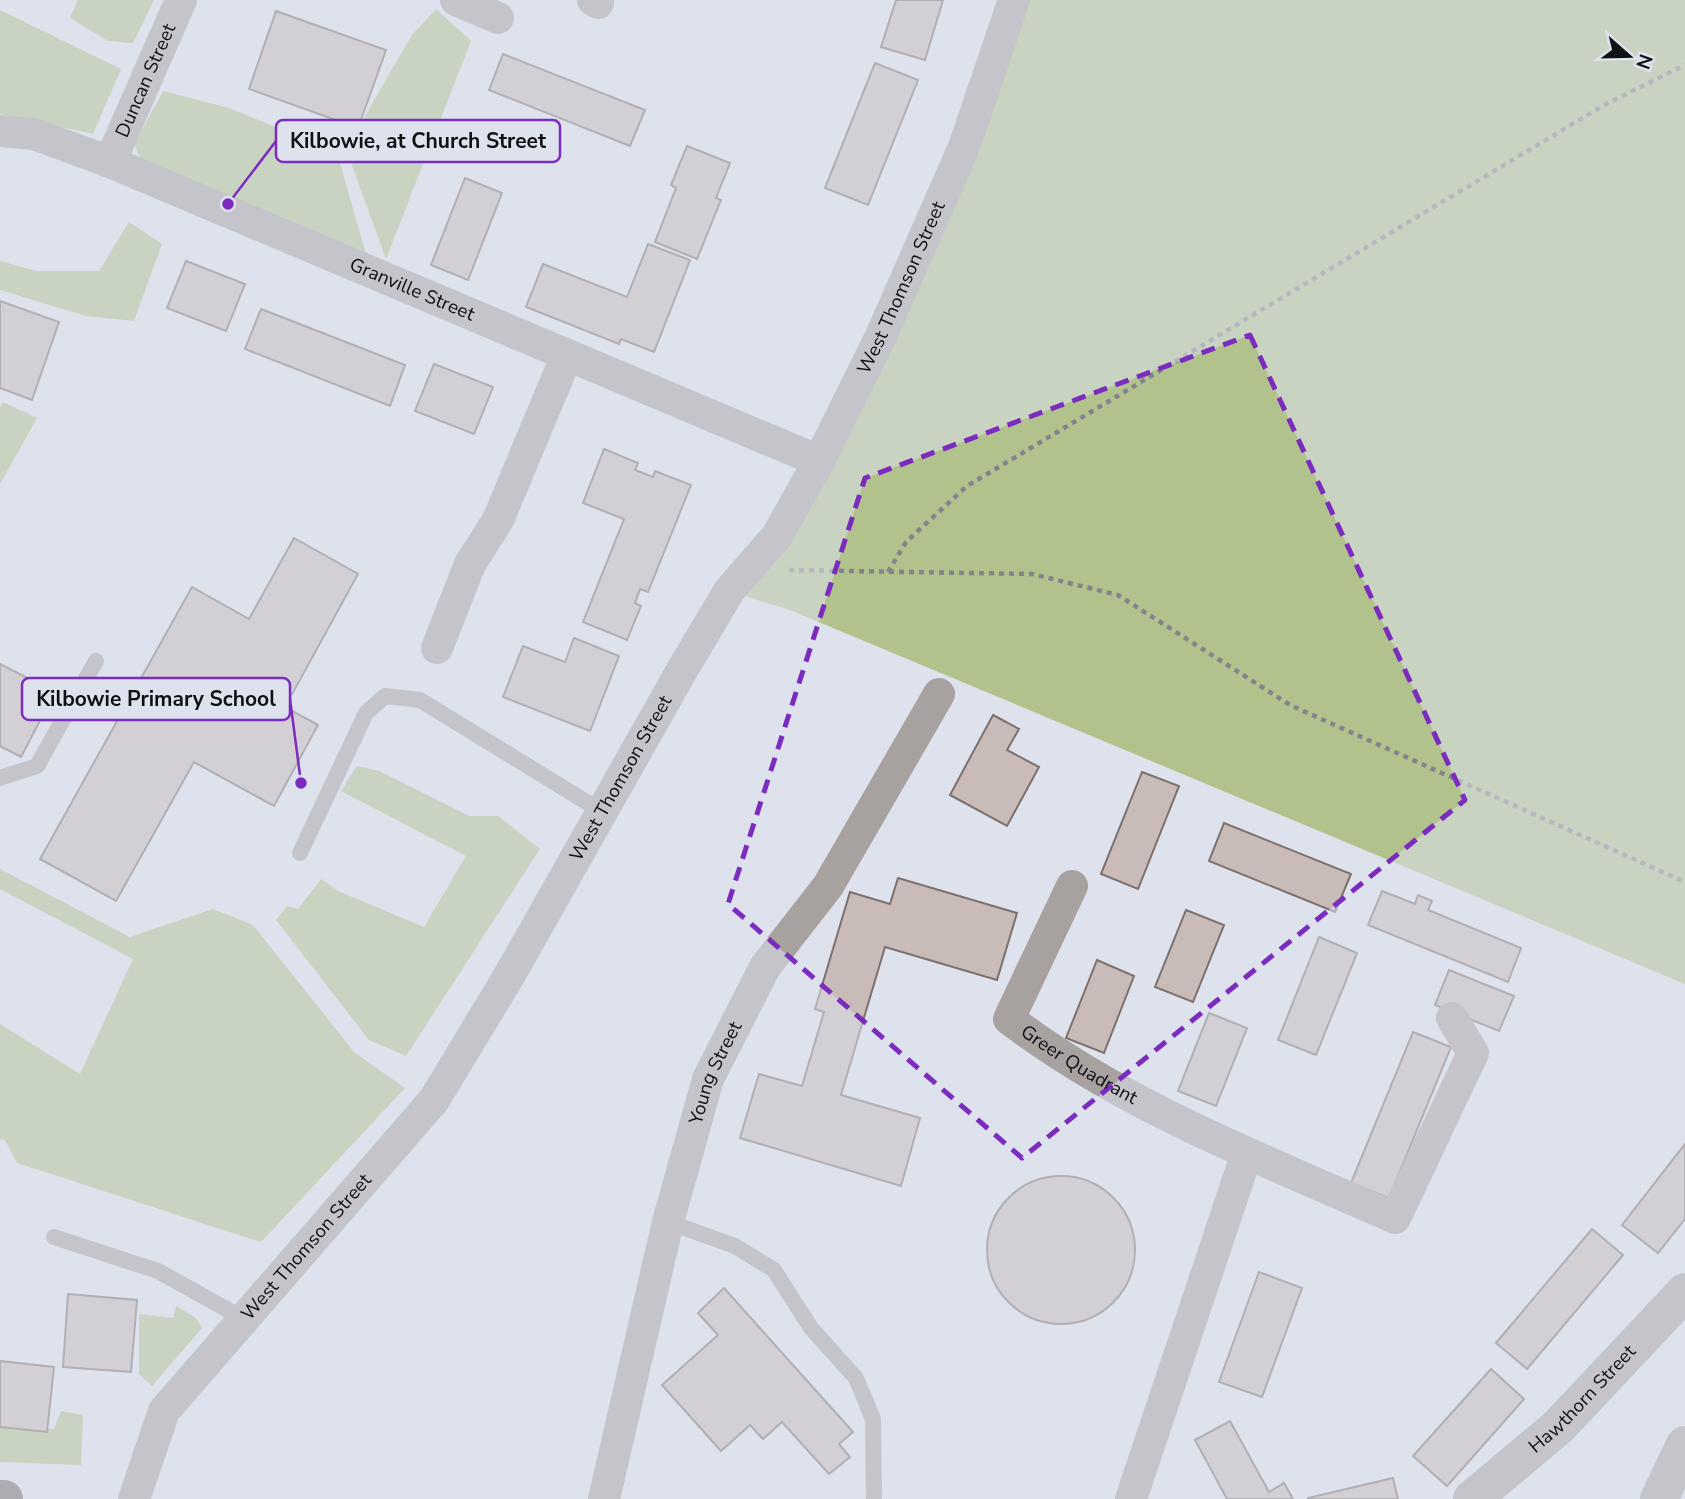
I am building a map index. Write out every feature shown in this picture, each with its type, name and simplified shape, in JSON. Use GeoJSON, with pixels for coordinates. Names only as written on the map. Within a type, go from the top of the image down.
{"type":"FeatureCollection","features":[{"type":"Feature","properties":{"kind":"street","name":"Duncan Street"},"geometry":{"type":"LineString","coordinates":[[110,162],[181,0]]}},
{"type":"Feature","properties":{"kind":"street"},"geometry":{"type":"LineString","coordinates":[[456,0],[498,18]]}},
{"type":"Feature","properties":{"kind":"street","name":"West Thomson Street"},"geometry":{"type":"LineString","coordinates":[[134,1499],[164,1411],[246,1320],[277,1278],[433,1100],[509,976],[729,591],[777,536],[819,461],[881,336],[964,147],[1014,0]]}},
{"type":"Feature","properties":{"kind":"street","name":"Granville Street"},"geometry":{"type":"LineString","coordinates":[[0,131],[34,134],[110,162],[819,461]]}},
{"type":"Feature","properties":{"kind":"street"},"geometry":{"type":"LineString","coordinates":[[437,648],[470,564],[498,520],[567,355]]}},
{"type":"Feature","properties":{"kind":"street","name":"Young Street"},"geometry":{"type":"LineString","coordinates":[[604,1499],[668,1222],[708,1079],[765,967],[828,886],[939,694]]}},
{"type":"Feature","properties":{"kind":"street","name":"Greer Quadrant"},"geometry":{"type":"LineString","coordinates":[[1072,886],[1009,1019],[1056,1055],[1189,1128],[1395,1218],[1473,1054],[1452,1018]]}},
{"type":"Feature","properties":{"kind":"street"},"geometry":{"type":"LineString","coordinates":[[1131,1499],[1247,1153]]}},
{"type":"Feature","properties":{"kind":"street","name":"Hawthorn Street"},"geometry":{"type":"LineString","coordinates":[[1472,1499],[1558,1427],[1685,1292]]}},
{"type":"Feature","properties":{"kind":"street"},"geometry":{"type":"LineString","coordinates":[[1659,1499],[1685,1445]]}},
{"type":"Feature","properties":{"kind":"lane"},"geometry":{"type":"LineString","coordinates":[[0,778],[37,766],[96,662]]}},
{"type":"Feature","properties":{"kind":"lane"},"geometry":{"type":"LineString","coordinates":[[300,853],[366,713],[385,696],[420,700],[601,811]]}},
{"type":"Feature","properties":{"kind":"lane"},"geometry":{"type":"LineString","coordinates":[[668,1222],[735,1246],[774,1270],[811,1328],[856,1378],[873,1419],[874,1499]]}},
{"type":"Feature","properties":{"kind":"lane"},"geometry":{"type":"LineString","coordinates":[[54,1237],[158,1270],[246,1320]]}},
{"type":"Feature","properties":{"kind":"path"},"geometry":{"type":"LineString","coordinates":[[888,572],[906,542],[967,486],[1606,104],[1685,65]]}},
{"type":"Feature","properties":{"kind":"path"},"geometry":{"type":"LineString","coordinates":[[750,569],[1032,574],[1118,595],[1290,705],[1685,882]]}},
{"type":"Feature","properties":{"kind":"highlighted area"},"geometry":{"type":"Polygon","coordinates":[[[1250,335],[1465,800],[1022,1158],[728,904],[865,478],[1250,335]]]}},
{"type":"Feature","properties":{"kind":"green space"},"geometry":{"type":"Polygon","coordinates":[[[78,0],[154,0],[133,43],[108,41],[70,18],[78,0]]]}},
{"type":"Feature","properties":{"kind":"green space"},"geometry":{"type":"Polygon","coordinates":[[[1014,0],[1685,0],[1685,984],[790,610],[729,591],[777,536],[1014,0]]]}},
{"type":"Feature","properties":{"kind":"green space"},"geometry":{"type":"Polygon","coordinates":[[[436,9],[471,41],[386,259],[346,149],[412,35],[436,9]]]}},
{"type":"Feature","properties":{"kind":"green space"},"geometry":{"type":"Polygon","coordinates":[[[0,10],[121,69],[93,134],[0,114],[0,10]]]}},
{"type":"Feature","properties":{"kind":"green space"},"geometry":{"type":"Polygon","coordinates":[[[163,91],[229,108],[337,152],[367,258],[141,160],[134,144],[163,91]]]}},
{"type":"Feature","properties":{"kind":"green space"},"geometry":{"type":"Polygon","coordinates":[[[129,222],[162,244],[134,321],[86,316],[0,290],[0,261],[36,271],[99,271],[129,222]]]}},
{"type":"Feature","properties":{"kind":"green space"},"geometry":{"type":"Polygon","coordinates":[[[3,402],[37,418],[0,484],[0,407],[3,402]]]}},
{"type":"Feature","properties":{"kind":"green space"},"geometry":{"type":"Polygon","coordinates":[[[357,766],[379,771],[469,816],[498,816],[540,849],[406,1056],[369,1040],[276,920],[287,906],[298,909],[321,879],[338,891],[424,927],[466,856],[341,791],[357,766]]]}},
{"type":"Feature","properties":{"kind":"green space"},"geometry":{"type":"Polygon","coordinates":[[[0,869],[130,937],[213,909],[253,925],[354,1052],[405,1088],[261,1242],[17,1163],[5,1140],[0,1139],[0,1024],[80,1074],[133,959],[0,889],[0,869]]]}},
{"type":"Feature","properties":{"kind":"green space"},"geometry":{"type":"Polygon","coordinates":[[[176,1306],[196,1318],[202,1328],[152,1386],[139,1374],[139,1314],[173,1318],[176,1306]]]}},
{"type":"Feature","properties":{"kind":"green space"},"geometry":{"type":"Polygon","coordinates":[[[61,1411],[83,1415],[81,1465],[0,1462],[0,1428],[54,1429],[61,1411]]]}},
{"type":"Feature","properties":{"kind":"building"},"geometry":{"type":"Polygon","coordinates":[[[896,0],[943,0],[925,60],[881,47],[896,0]]]}},
{"type":"Feature","properties":{"kind":"building"},"geometry":{"type":"Polygon","coordinates":[[[276,11],[386,50],[358,128],[249,89],[276,11]]]}},
{"type":"Feature","properties":{"kind":"building"},"geometry":{"type":"Polygon","coordinates":[[[503,54],[645,110],[630,146],[489,90],[503,54]]]}},
{"type":"Feature","properties":{"kind":"building"},"geometry":{"type":"Polygon","coordinates":[[[875,63],[918,80],[868,205],[825,188],[875,63]]]}},
{"type":"Feature","properties":{"kind":"building"},"geometry":{"type":"Polygon","coordinates":[[[687,146],[730,163],[716,198],[721,200],[697,259],[655,242],[676,188],[671,185],[687,146]]]}},
{"type":"Feature","properties":{"kind":"building"},"geometry":{"type":"Polygon","coordinates":[[[465,178],[502,193],[468,280],[431,265],[465,178]]]}},
{"type":"Feature","properties":{"kind":"building"},"geometry":{"type":"Polygon","coordinates":[[[648,244],[690,260],[654,352],[621,339],[619,344],[526,307],[543,264],[627,297],[648,244]]]}},
{"type":"Feature","properties":{"kind":"building"},"geometry":{"type":"Polygon","coordinates":[[[186,261],[245,284],[226,331],[167,308],[186,261]]]}},
{"type":"Feature","properties":{"kind":"building"},"geometry":{"type":"Polygon","coordinates":[[[0,301],[59,322],[32,400],[0,388],[0,301]]]}},
{"type":"Feature","properties":{"kind":"building"},"geometry":{"type":"Polygon","coordinates":[[[261,309],[405,365],[390,406],[245,349],[261,309]]]}},
{"type":"Feature","properties":{"kind":"building"},"geometry":{"type":"Polygon","coordinates":[[[434,364],[493,387],[474,434],[415,411],[434,364]]]}},
{"type":"Feature","properties":{"kind":"building"},"geometry":{"type":"Polygon","coordinates":[[[604,449],[638,463],[635,470],[653,477],[655,471],[691,485],[648,592],[640,589],[635,603],[641,606],[627,640],[583,622],[624,519],[583,503],[604,449]]]}},
{"type":"Feature","properties":{"kind":"building"},"geometry":{"type":"Polygon","coordinates":[[[294,538],[358,574],[285,707],[318,725],[274,806],[194,762],[116,901],[40,859],[192,587],[249,619],[294,538]]]}},
{"type":"Feature","properties":{"kind":"building"},"geometry":{"type":"Polygon","coordinates":[[[574,638],[619,656],[590,731],[503,697],[523,646],[565,662],[574,638]]]}},
{"type":"Feature","properties":{"kind":"building"},"geometry":{"type":"Polygon","coordinates":[[[0,664],[55,692],[21,757],[0,746],[0,664]]]}},
{"type":"Feature","properties":{"kind":"building"},"geometry":{"type":"Polygon","coordinates":[[[993,715],[1019,729],[1007,750],[1039,767],[1007,826],[950,795],[993,715]]]}},
{"type":"Feature","properties":{"kind":"building"},"geometry":{"type":"Polygon","coordinates":[[[1142,772],[1179,786],[1138,889],[1101,874],[1142,772]]]}},
{"type":"Feature","properties":{"kind":"building"},"geometry":{"type":"Polygon","coordinates":[[[1224,823],[1351,874],[1335,912],[1209,861],[1224,823]]]}},
{"type":"Feature","properties":{"kind":"building"},"geometry":{"type":"Polygon","coordinates":[[[898,878],[1017,913],[997,980],[885,947],[841,1095],[920,1118],[901,1186],[740,1138],[759,1074],[802,1086],[824,1012],[815,1009],[850,892],[890,904],[898,878]]]}},
{"type":"Feature","properties":{"kind":"building"},"geometry":{"type":"Polygon","coordinates":[[[1382,891],[1415,904],[1418,895],[1432,901],[1428,910],[1521,948],[1508,982],[1368,925],[1382,891]]]}},
{"type":"Feature","properties":{"kind":"building"},"geometry":{"type":"Polygon","coordinates":[[[1186,910],[1224,925],[1193,1002],[1155,987],[1186,910]]]}},
{"type":"Feature","properties":{"kind":"building"},"geometry":{"type":"Polygon","coordinates":[[[1319,937],[1357,953],[1316,1055],[1278,1040],[1319,937]]]}},
{"type":"Feature","properties":{"kind":"building"},"geometry":{"type":"Polygon","coordinates":[[[1097,960],[1134,976],[1104,1053],[1066,1038],[1097,960]]]}},
{"type":"Feature","properties":{"kind":"building"},"geometry":{"type":"Polygon","coordinates":[[[1449,970],[1514,996],[1499,1031],[1435,1005],[1449,970]]]}},
{"type":"Feature","properties":{"kind":"building"},"geometry":{"type":"Polygon","coordinates":[[[1209,1013],[1247,1028],[1216,1106],[1178,1091],[1209,1013]]]}},
{"type":"Feature","properties":{"kind":"building"},"geometry":{"type":"Polygon","coordinates":[[[1413,1032],[1451,1047],[1389,1198],[1351,1183],[1413,1032]]]}},
{"type":"Feature","properties":{"kind":"building"},"geometry":{"type":"Polygon","coordinates":[[[1685,1144],[1685,1219],[1658,1253],[1622,1225],[1685,1144]]]}},
{"type":"Feature","properties":{"kind":"building"},"geometry":{"type":"Polygon","coordinates":[[[1061,1176],[1089,1181],[1114,1197],[1130,1222],[1135,1250],[1130,1278],[1114,1303],[1089,1319],[1061,1324],[1033,1319],[1008,1303],[992,1278],[987,1250],[992,1222],[1008,1197],[1033,1181],[1061,1176]]]}},
{"type":"Feature","properties":{"kind":"building"},"geometry":{"type":"Polygon","coordinates":[[[1592,1229],[1623,1255],[1527,1369],[1496,1343],[1592,1229]]]}},
{"type":"Feature","properties":{"kind":"building"},"geometry":{"type":"Polygon","coordinates":[[[1259,1272],[1302,1288],[1262,1397],[1219,1382],[1259,1272]]]}},
{"type":"Feature","properties":{"kind":"building"},"geometry":{"type":"Polygon","coordinates":[[[724,1288],[853,1432],[839,1444],[850,1457],[829,1474],[782,1422],[763,1439],[750,1425],[721,1451],[662,1385],[718,1335],[698,1313],[724,1288]]]}},
{"type":"Feature","properties":{"kind":"building"},"geometry":{"type":"Polygon","coordinates":[[[68,1294],[137,1300],[131,1372],[63,1367],[68,1294]]]}},
{"type":"Feature","properties":{"kind":"building"},"geometry":{"type":"Polygon","coordinates":[[[0,1361],[54,1367],[47,1432],[0,1427],[0,1361]]]}},
{"type":"Feature","properties":{"kind":"building"},"geometry":{"type":"Polygon","coordinates":[[[1491,1369],[1524,1399],[1447,1486],[1413,1456],[1491,1369]]]}},
{"type":"Feature","properties":{"kind":"building"},"geometry":{"type":"Polygon","coordinates":[[[1230,1421],[1269,1492],[1284,1483],[1293,1499],[1227,1499],[1195,1440],[1230,1421]]]}},
{"type":"Feature","properties":{"kind":"building"},"geometry":{"type":"Polygon","coordinates":[[[1393,1478],[1398,1499],[1308,1499],[1308,1498],[1393,1478]]]}},
{"type":"Feature","properties":{"kind":"place","name":"Kilbowie, at Church Street"},"geometry":{"type":"Point","coordinates":[228,204]}},
{"type":"Feature","properties":{"kind":"place","name":"Kilbowie Primary School"},"geometry":{"type":"Point","coordinates":[301,783]}}]}
